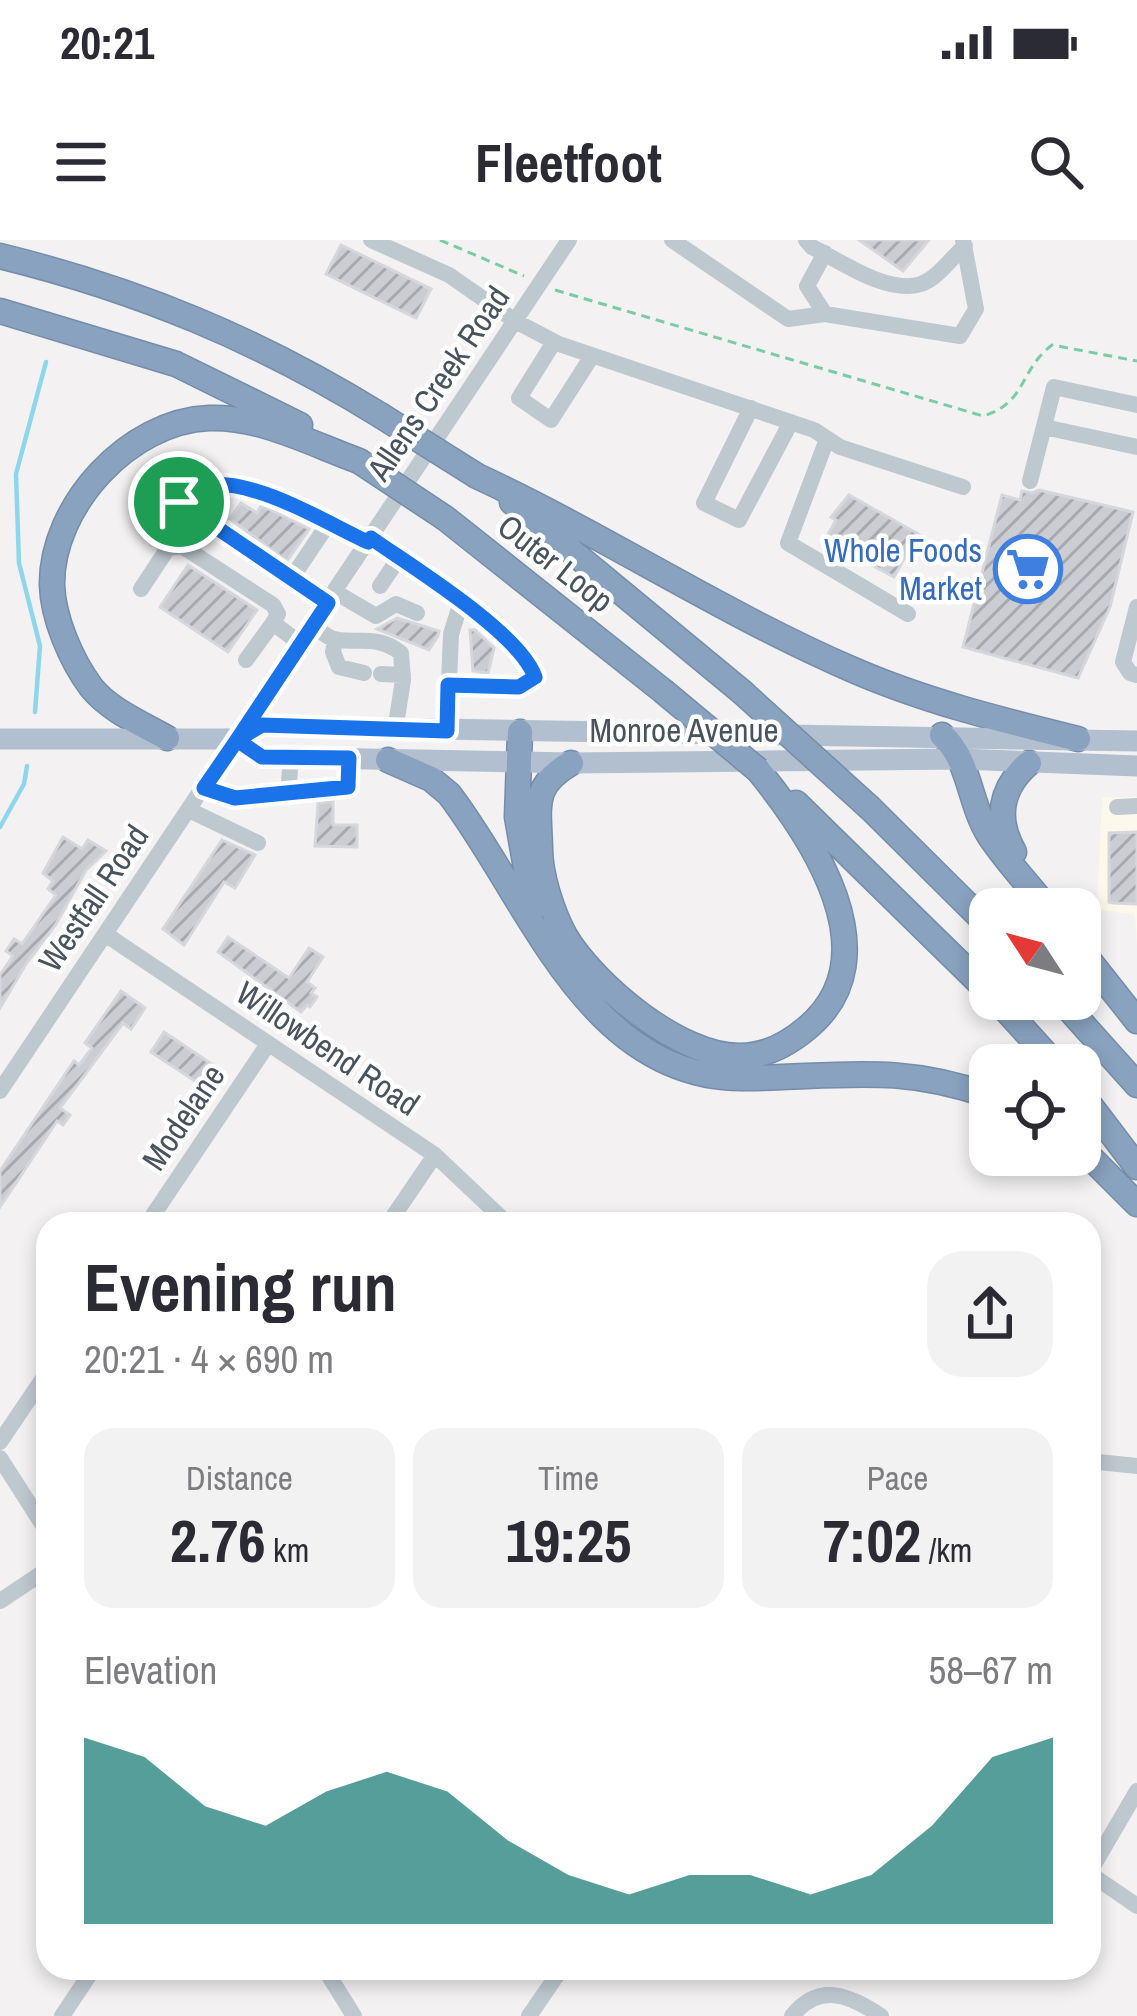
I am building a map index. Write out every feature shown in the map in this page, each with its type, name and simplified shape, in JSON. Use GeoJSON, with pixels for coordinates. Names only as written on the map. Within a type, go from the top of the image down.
{"type":"FeatureCollection","features":[{"type":"Feature","properties":{"kind":"highway","name":"Outer Loop"},"geometry":{"type":"LineString","coordinates":[[0,256],[184,312],[313,374],[477,476],[742,692],[969,906]]}},
{"type":"Feature","properties":{"kind":"highway","name":"Outer Loop"},"geometry":{"type":"LineString","coordinates":[[0,311],[176,364],[299,424],[359,461],[445,518],[663,691],[758,770],[794,807]]}},
{"type":"Feature","properties":{"kind":"highway"},"geometry":{"type":"LineString","coordinates":[[167,738],[115,708],[92,688],[62,631],[52,587],[56,556],[84,492],[132,447],[166,429],[207,418],[253,423],[359,461]]}},
{"type":"Feature","properties":{"kind":"highway"},"geometry":{"type":"LineString","coordinates":[[477,476],[567,518],[674,580],[851,669],[938,704],[1078,740]]}},
{"type":"Feature","properties":{"kind":"highway"},"geometry":{"type":"LineString","coordinates":[[520,732],[517,817],[525,877],[541,933]]}},
{"type":"Feature","properties":{"kind":"highway"},"geometry":{"type":"LineString","coordinates":[[942,735],[955,747],[988,834],[1031,888]]}},
{"type":"Feature","properties":{"kind":"highway"},"geometry":{"type":"LineString","coordinates":[[388,760],[430,779],[448,794],[601,1017],[639,1047],[684,1068],[736,1078],[877,1072],[939,1080],[969,1089]]}},
{"type":"Feature","properties":{"kind":"highway"},"geometry":{"type":"LineString","coordinates":[[571,763],[549,776],[539,790],[540,856],[566,938],[597,974],[651,1021],[676,1038],[715,1054],[757,1054],[799,1035],[819,1018],[841,972],[842,922],[834,892],[794,807]]}},
{"type":"Feature","properties":{"kind":"highway"},"geometry":{"type":"LineString","coordinates":[[1029,763],[1002,797],[1004,835],[1034,888]]}},
{"type":"Feature","properties":{"kind":"highway"},"geometry":{"type":"LineString","coordinates":[[794,807],[969,973]]}},
{"type":"Feature","properties":{"kind":"highway"},"geometry":{"type":"LineString","coordinates":[[1101,976],[1137,1021]]}},
{"type":"Feature","properties":{"kind":"highway"},"geometry":{"type":"LineString","coordinates":[[1015,1020],[1037,1044]]}},
{"type":"Feature","properties":{"kind":"highway"},"geometry":{"type":"LineString","coordinates":[[1079,1020],[1137,1085]]}},
{"type":"Feature","properties":{"kind":"highway"},"geometry":{"type":"LineString","coordinates":[[1101,1120],[1137,1167]]}},
{"type":"Feature","properties":{"kind":"highway"},"geometry":{"type":"LineString","coordinates":[[1101,1168],[1137,1204]]}},
{"type":"Feature","properties":{"kind":"main road","name":"Monroe Avenue"},"geometry":{"type":"LineString","coordinates":[[237,740],[262,725],[1137,741]]}},
{"type":"Feature","properties":{"kind":"main road","name":"Monroe Avenue"},"geometry":{"type":"LineString","coordinates":[[4,739],[237,740],[262,757],[518,763],[961,760],[1137,766]]}},
{"type":"Feature","properties":{"kind":"street"},"geometry":{"type":"LineString","coordinates":[[371,240],[449,275],[554,342],[791,422],[840,447],[963,487]]}},
{"type":"Feature","properties":{"kind":"street","name":"Allens Creek Road"},"geometry":{"type":"LineString","coordinates":[[237,740],[569,240]]}},
{"type":"Feature","properties":{"kind":"street"},"geometry":{"type":"LineString","coordinates":[[672,240],[788,319],[825,314],[960,336],[976,309],[964,243]]}},
{"type":"Feature","properties":{"kind":"street"},"geometry":{"type":"LineString","coordinates":[[806,240],[890,284],[905,285],[934,276],[964,243]]}},
{"type":"Feature","properties":{"kind":"street"},"geometry":{"type":"LineString","coordinates":[[824,253],[807,286],[825,314]]}},
{"type":"Feature","properties":{"kind":"street"},"geometry":{"type":"LineString","coordinates":[[554,342],[519,398],[551,420],[592,356]]}},
{"type":"Feature","properties":{"kind":"street"},"geometry":{"type":"LineString","coordinates":[[1030,481],[1054,387],[1137,405]]}},
{"type":"Feature","properties":{"kind":"street"},"geometry":{"type":"LineString","coordinates":[[751,408],[704,502],[740,520],[791,422]]}},
{"type":"Feature","properties":{"kind":"street"},"geometry":{"type":"LineString","coordinates":[[1044,427],[1137,447]]}},
{"type":"Feature","properties":{"kind":"street"},"geometry":{"type":"LineString","coordinates":[[827,439],[788,543],[908,614]]}},
{"type":"Feature","properties":{"kind":"street"},"geometry":{"type":"LineString","coordinates":[[417,613],[396,604],[376,616],[291,579],[182,507],[180,494],[187,489],[233,485],[272,496],[370,540],[462,599],[535,677],[529,684],[448,685]]}},
{"type":"Feature","properties":{"kind":"street"},"geometry":{"type":"LineString","coordinates":[[291,579],[328,524]]}},
{"type":"Feature","properties":{"kind":"street"},"geometry":{"type":"LineString","coordinates":[[141,589],[168,548],[182,546],[273,604],[278,614],[246,660]]}},
{"type":"Feature","properties":{"kind":"street"},"geometry":{"type":"LineString","coordinates":[[380,586],[398,558]]}},
{"type":"Feature","properties":{"kind":"street"},"geometry":{"type":"LineString","coordinates":[[447,731],[451,634],[462,599]]}},
{"type":"Feature","properties":{"kind":"street"},"geometry":{"type":"LineString","coordinates":[[1137,607],[1124,662],[1137,675]]}},
{"type":"Feature","properties":{"kind":"street"},"geometry":{"type":"LineString","coordinates":[[273,623],[301,644]]}},
{"type":"Feature","properties":{"kind":"street"},"geometry":{"type":"LineString","coordinates":[[313,626],[335,640],[361,638],[395,647],[404,662],[395,730]]}},
{"type":"Feature","properties":{"kind":"street"},"geometry":{"type":"LineString","coordinates":[[335,640],[333,652],[339,667],[403,675]]}},
{"type":"Feature","properties":{"kind":"street","name":"Westfall Road"},"geometry":{"type":"LineString","coordinates":[[0,1090],[237,740]]}},
{"type":"Feature","properties":{"kind":"street"},"geometry":{"type":"LineString","coordinates":[[288,795],[291,757]]}},
{"type":"Feature","properties":{"kind":"street"},"geometry":{"type":"LineString","coordinates":[[204,788],[235,798],[348,787],[349,758]]}},
{"type":"Feature","properties":{"kind":"street"},"geometry":{"type":"LineString","coordinates":[[1118,807],[1137,806]]}},
{"type":"Feature","properties":{"kind":"street"},"geometry":{"type":"LineString","coordinates":[[189,810],[259,843]]}},
{"type":"Feature","properties":{"kind":"street","name":"Willowbend Road"},"geometry":{"type":"LineString","coordinates":[[106,934],[435,1155],[495,1212]]}},
{"type":"Feature","properties":{"kind":"street","name":"Modelane"},"geometry":{"type":"LineString","coordinates":[[155,1212],[268,1043]]}},
{"type":"Feature","properties":{"kind":"street"},"geometry":{"type":"LineString","coordinates":[[396,1212],[435,1155]]}},
{"type":"Feature","properties":{"kind":"street"},"geometry":{"type":"LineString","coordinates":[[0,1442],[36,1389]]}},
{"type":"Feature","properties":{"kind":"street"},"geometry":{"type":"LineString","coordinates":[[0,1458],[36,1514]]}},
{"type":"Feature","properties":{"kind":"street"},"geometry":{"type":"LineString","coordinates":[[1101,1462],[1137,1466]]}},
{"type":"Feature","properties":{"kind":"street"},"geometry":{"type":"LineString","coordinates":[[0,1601],[36,1577]]}},
{"type":"Feature","properties":{"kind":"street"},"geometry":{"type":"LineString","coordinates":[[1101,1852],[1137,1790]]}},
{"type":"Feature","properties":{"kind":"street"},"geometry":{"type":"LineString","coordinates":[[1101,1881],[1137,1906]]}},
{"type":"Feature","properties":{"kind":"street"},"geometry":{"type":"LineString","coordinates":[[62,2016],[86,1980]]}},
{"type":"Feature","properties":{"kind":"street"},"geometry":{"type":"LineString","coordinates":[[332,1980],[354,2016]]}},
{"type":"Feature","properties":{"kind":"street"},"geometry":{"type":"LineString","coordinates":[[529,2016],[554,1980]]}},
{"type":"Feature","properties":{"kind":"street"},"geometry":{"type":"LineString","coordinates":[[792,2016],[806,2002],[827,1994],[850,1998],[881,2016]]}},
{"type":"Feature","properties":{"kind":"path"},"geometry":{"type":"LineString","coordinates":[[440,240],[524,276]]}},
{"type":"Feature","properties":{"kind":"path"},"geometry":{"type":"LineString","coordinates":[[553,290],[983,416],[1016,399],[1034,358],[1052,345],[1137,361]]}},
{"type":"Feature","properties":{"kind":"shaded area"},"geometry":{"type":"Polygon","coordinates":[[[1102,797],[1137,797],[1137,945],[1135,915],[1101,910],[1102,797]]]}},
{"type":"Feature","properties":{"kind":"building"},"geometry":{"type":"Polygon","coordinates":[[[859,240],[929,240],[903,271],[859,240]]]}},
{"type":"Feature","properties":{"kind":"building"},"geometry":{"type":"Polygon","coordinates":[[[341,245],[431,289],[416,318],[326,274],[341,245]]]}},
{"type":"Feature","properties":{"kind":"building"},"geometry":{"type":"Polygon","coordinates":[[[1039,490],[1133,512],[1110,607],[1078,678],[963,647],[1002,495],[1020,500],[1022,491],[1039,490]]]}},
{"type":"Feature","properties":{"kind":"building"},"geometry":{"type":"Polygon","coordinates":[[[849,495],[922,536],[894,577],[825,540],[836,520],[831,517],[849,495]]]}},
{"type":"Feature","properties":{"kind":"building"},"geometry":{"type":"Polygon","coordinates":[[[241,503],[257,513],[261,506],[309,529],[287,561],[230,519],[241,503]]]}},
{"type":"Feature","properties":{"kind":"building"},"geometry":{"type":"Polygon","coordinates":[[[188,565],[257,610],[228,652],[160,607],[188,565]]]}},
{"type":"Feature","properties":{"kind":"building"},"geometry":{"type":"Polygon","coordinates":[[[397,618],[439,631],[429,650],[377,629],[397,618]]]}},
{"type":"Feature","properties":{"kind":"building"},"geometry":{"type":"Polygon","coordinates":[[[470,630],[494,648],[488,673],[473,671],[470,630]]]}},
{"type":"Feature","properties":{"kind":"building"},"geometry":{"type":"Polygon","coordinates":[[[333,801],[333,825],[357,825],[357,847],[315,846],[318,803],[333,801]]]}},
{"type":"Feature","properties":{"kind":"building"},"geometry":{"type":"Polygon","coordinates":[[[1137,832],[1137,904],[1109,902],[1109,833],[1137,832]]]}},
{"type":"Feature","properties":{"kind":"building"},"geometry":{"type":"Polygon","coordinates":[[[63,837],[82,849],[88,840],[106,851],[86,870],[0,1008],[0,975],[13,956],[6,951],[14,939],[22,944],[56,895],[48,889],[53,881],[43,873],[63,837]]]}},
{"type":"Feature","properties":{"kind":"building"},"geometry":{"type":"Polygon","coordinates":[[[222,840],[255,855],[235,888],[224,882],[184,945],[163,929],[222,840]]]}},
{"type":"Feature","properties":{"kind":"building"},"geometry":{"type":"Polygon","coordinates":[[[228,937],[289,978],[309,948],[323,957],[307,982],[317,997],[310,1007],[301,1012],[218,952],[228,937]]]}},
{"type":"Feature","properties":{"kind":"building"},"geometry":{"type":"Polygon","coordinates":[[[121,991],[145,1008],[131,1029],[123,1023],[60,1108],[70,1115],[63,1125],[57,1121],[0,1207],[0,1171],[74,1061],[79,1065],[92,1048],[85,1043],[121,991]]]}},
{"type":"Feature","properties":{"kind":"building"},"geometry":{"type":"Polygon","coordinates":[[[164,1032],[216,1067],[204,1087],[151,1052],[164,1032]]]}},
{"type":"Feature","properties":{"kind":"waterway"},"geometry":{"type":"LineString","coordinates":[[35,712],[40,646],[19,563],[16,474],[46,362]]}},
{"type":"Feature","properties":{"kind":"waterway"},"geometry":{"type":"LineString","coordinates":[[0,827],[24,784],[27,766]]}},
{"type":"Feature","properties":{"kind":"place","name":"Whole Foods Market"},"geometry":{"type":"Point","coordinates":[1028,569]}},
{"type":"Feature","properties":{"kind":"route"},"geometry":{"type":"LineString","coordinates":[[179,502],[187,489],[233,485],[272,496],[368,542],[371,538],[462,599],[525,660],[535,677],[519,687],[448,685],[447,731],[262,725],[237,740],[204,788],[235,798],[348,787],[349,758],[262,757],[237,740],[328,603],[179,502]]}}]}
